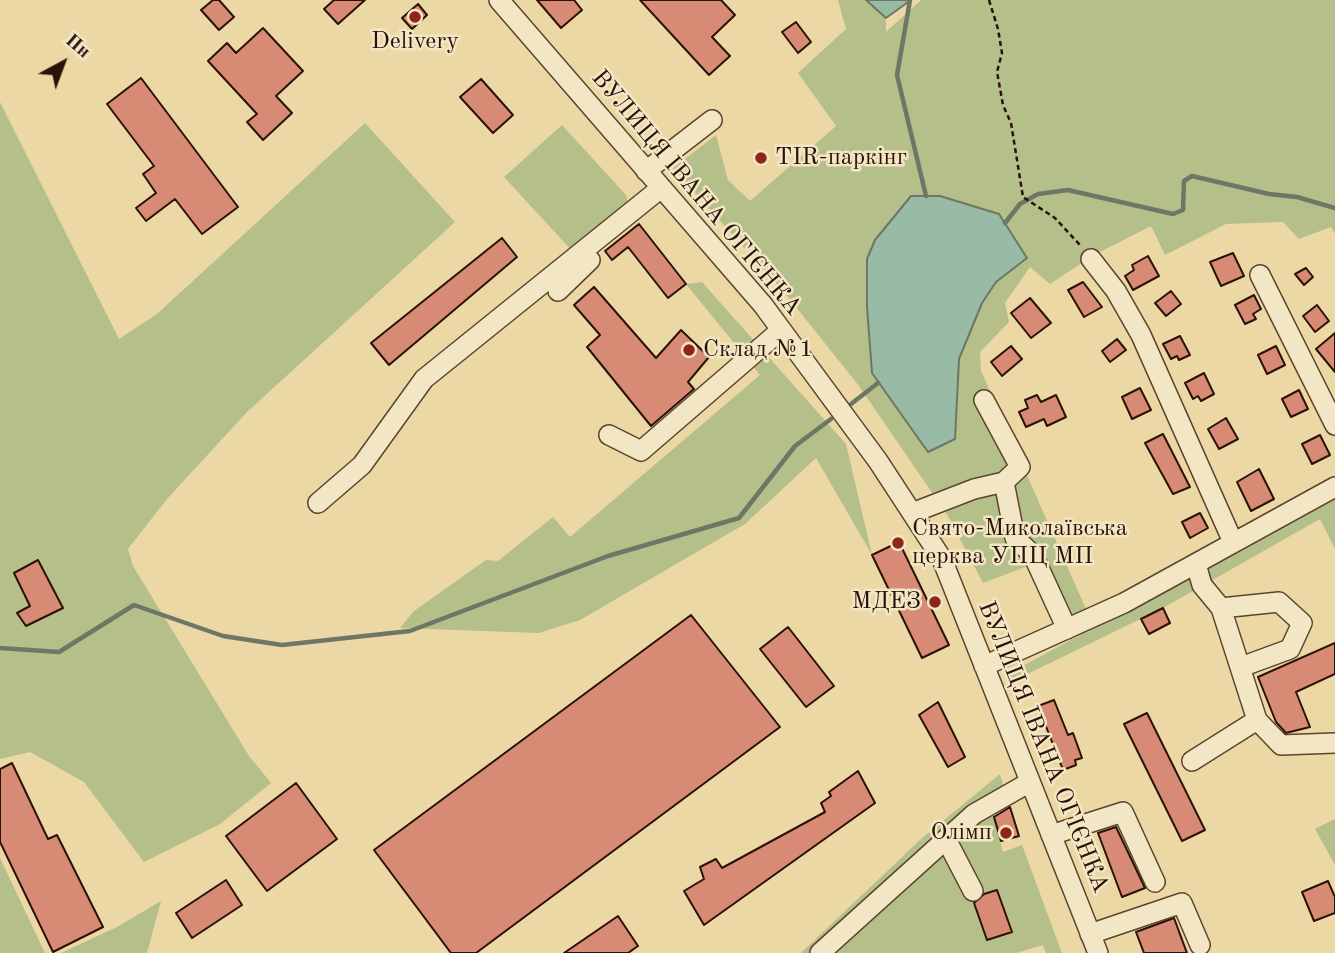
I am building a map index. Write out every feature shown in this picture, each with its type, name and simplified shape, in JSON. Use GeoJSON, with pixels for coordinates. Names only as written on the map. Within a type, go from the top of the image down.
{"type":"FeatureCollection","features":[{"type":"Feature","properties":{"kind":"street","name":"ВУЛИЦЯ ІВАНА ОГІЄНКА"},"geometry":{"type":"LineString","coordinates":[[506,3],[781,330],[878,461],[942,559],[1098,953]]}},
{"type":"Feature","properties":{"kind":"street"},"geometry":{"type":"LineString","coordinates":[[646,171],[712,120]]}},
{"type":"Feature","properties":{"kind":"street"},"geometry":{"type":"LineString","coordinates":[[318,503],[362,465],[424,379],[661,188]]}},
{"type":"Feature","properties":{"kind":"street"},"geometry":{"type":"LineString","coordinates":[[558,291],[645,214]]}},
{"type":"Feature","properties":{"kind":"street"},"geometry":{"type":"LineString","coordinates":[[1091,259],[1116,291],[1141,335],[1233,542]]}},
{"type":"Feature","properties":{"kind":"street"},"geometry":{"type":"LineString","coordinates":[[1260,275],[1335,425]]}},
{"type":"Feature","properties":{"kind":"street"},"geometry":{"type":"LineString","coordinates":[[609,435],[641,451],[781,330]]}},
{"type":"Feature","properties":{"kind":"street"},"geometry":{"type":"LineString","coordinates":[[912,513],[974,489],[1004,482],[1020,467],[984,400]]}},
{"type":"Feature","properties":{"kind":"street"},"geometry":{"type":"LineString","coordinates":[[1004,482],[1015,538],[1033,555],[1068,629]]}},
{"type":"Feature","properties":{"kind":"street"},"geometry":{"type":"LineString","coordinates":[[985,666],[1124,603],[1335,487]]}},
{"type":"Feature","properties":{"kind":"street"},"geometry":{"type":"LineString","coordinates":[[1196,564],[1202,585],[1220,608],[1258,720],[1281,745],[1335,743]]}},
{"type":"Feature","properties":{"kind":"street"},"geometry":{"type":"LineString","coordinates":[[1220,608],[1279,602],[1302,623],[1290,649],[1241,667]]}},
{"type":"Feature","properties":{"kind":"street"},"geometry":{"type":"LineString","coordinates":[[1192,761],[1258,720]]}},
{"type":"Feature","properties":{"kind":"street"},"geometry":{"type":"LineString","coordinates":[[820,953],[974,814],[1030,782]]}},
{"type":"Feature","properties":{"kind":"street"},"geometry":{"type":"LineString","coordinates":[[1051,835],[1123,812],[1154,882]]}},
{"type":"Feature","properties":{"kind":"street"},"geometry":{"type":"LineString","coordinates":[[946,839],[973,891]]}},
{"type":"Feature","properties":{"kind":"street"},"geometry":{"type":"LineString","coordinates":[[1090,934],[1182,903],[1200,945]]}},
{"type":"Feature","properties":{"kind":"path"},"geometry":{"type":"LineString","coordinates":[[989,0],[999,29],[1002,53],[997,72],[1003,105],[1011,123],[1023,197],[1055,218],[1091,259]]}},
{"type":"Feature","properties":{"kind":"green space"},"geometry":{"type":"Polygon","coordinates":[[[838,0],[866,0],[886,18],[886,32],[921,0],[1335,0],[1335,234],[1331,227],[1299,239],[1283,222],[1226,224],[1165,255],[1151,226],[1094,255],[1050,284],[1030,267],[1005,303],[1009,322],[980,352],[981,371],[1086,609],[1065,619],[1028,566],[983,583],[948,516],[859,386],[788,297],[673,168],[716,135],[728,180],[750,201],[836,126],[798,73],[846,29],[838,0]],[[1026,258],[870,329],[872,373],[955,439],[959,359],[982,303],[996,282],[1026,258]]]}},
{"type":"Feature","properties":{"kind":"green space"},"geometry":{"type":"Polygon","coordinates":[[[0,102],[119,339],[157,314],[365,123],[455,222],[247,412],[167,499],[128,549],[133,566],[249,756],[271,783],[220,824],[144,862],[84,782],[30,752],[0,759],[0,102]]]}},
{"type":"Feature","properties":{"kind":"green space"},"geometry":{"type":"Polygon","coordinates":[[[562,125],[626,195],[628,203],[575,254],[504,177],[562,125]]]}},
{"type":"Feature","properties":{"kind":"green space"},"geometry":{"type":"Polygon","coordinates":[[[702,282],[846,444],[872,555],[816,458],[745,524],[580,620],[539,633],[400,628],[414,611],[486,560],[498,561],[553,517],[570,537],[760,375],[686,284],[702,282]]]}},
{"type":"Feature","properties":{"kind":"green space"},"geometry":{"type":"Polygon","coordinates":[[[1335,497],[1335,549],[1320,519],[1163,608],[1009,683],[1006,675],[1335,497]]]}},
{"type":"Feature","properties":{"kind":"green space"},"geometry":{"type":"Polygon","coordinates":[[[1000,774],[1006,794],[992,810],[1003,852],[1022,845],[1062,953],[1046,953],[1043,945],[1016,953],[801,953],[921,839],[1000,774]]]}},
{"type":"Feature","properties":{"kind":"green space"},"geometry":{"type":"Polygon","coordinates":[[[1335,819],[1335,865],[1315,829],[1335,819]]]}},
{"type":"Feature","properties":{"kind":"green space"},"geometry":{"type":"Polygon","coordinates":[[[0,858],[45,953],[0,953],[0,858]]]}},
{"type":"Feature","properties":{"kind":"green space"},"geometry":{"type":"Polygon","coordinates":[[[161,901],[147,953],[61,953],[117,927],[161,901]]]}},
{"type":"Feature","properties":{"kind":"shaded area"},"geometry":{"type":"Polygon","coordinates":[[[866,0],[911,0],[886,18],[866,0]]]}},
{"type":"Feature","properties":{"kind":"shaded area"},"geometry":{"type":"Polygon","coordinates":[[[911,196],[940,196],[999,214],[1027,258],[996,282],[982,303],[959,359],[955,439],[928,452],[872,373],[867,307],[867,259],[875,240],[911,196]]]}},
{"type":"Feature","properties":{"kind":"building"},"geometry":{"type":"Polygon","coordinates":[[[213,0],[219,0],[234,17],[219,30],[201,10],[213,0]]]}},
{"type":"Feature","properties":{"kind":"building"},"geometry":{"type":"Polygon","coordinates":[[[334,0],[365,0],[338,24],[324,9],[334,0]]]}},
{"type":"Feature","properties":{"kind":"building"},"geometry":{"type":"Polygon","coordinates":[[[537,0],[574,0],[582,10],[561,28],[537,0]]]}},
{"type":"Feature","properties":{"kind":"building"},"geometry":{"type":"Polygon","coordinates":[[[640,0],[721,0],[735,15],[712,37],[730,56],[709,75],[640,0]]]}},
{"type":"Feature","properties":{"kind":"building","name":"Delivery"},"geometry":{"type":"Polygon","coordinates":[[[418,4],[427,15],[412,29],[402,18],[418,4]]]}},
{"type":"Feature","properties":{"kind":"building"},"geometry":{"type":"Polygon","coordinates":[[[796,22],[811,42],[798,53],[782,32],[796,22]]]}},
{"type":"Feature","properties":{"kind":"building"},"geometry":{"type":"Polygon","coordinates":[[[263,28],[303,71],[276,96],[292,113],[263,140],[247,122],[257,114],[208,61],[227,43],[236,53],[263,28]]]}},
{"type":"Feature","properties":{"kind":"building"},"geometry":{"type":"Polygon","coordinates":[[[141,78],[238,207],[202,234],[175,199],[146,221],[136,208],[156,193],[143,174],[154,166],[107,104],[141,78]]]}},
{"type":"Feature","properties":{"kind":"building"},"geometry":{"type":"Polygon","coordinates":[[[481,79],[513,115],[493,133],[460,97],[481,79]]]}},
{"type":"Feature","properties":{"kind":"building"},"geometry":{"type":"Polygon","coordinates":[[[639,224],[686,284],[668,298],[628,247],[612,260],[605,251],[639,224]]]}},
{"type":"Feature","properties":{"kind":"building"},"geometry":{"type":"Polygon","coordinates":[[[502,238],[517,257],[389,365],[371,343],[502,238]]]}},
{"type":"Feature","properties":{"kind":"building"},"geometry":{"type":"Polygon","coordinates":[[[1233,253],[1244,276],[1221,286],[1210,262],[1233,253]]]}},
{"type":"Feature","properties":{"kind":"building"},"geometry":{"type":"Polygon","coordinates":[[[1148,256],[1159,276],[1133,290],[1125,276],[1134,270],[1132,265],[1148,256]]]}},
{"type":"Feature","properties":{"kind":"building"},"geometry":{"type":"Polygon","coordinates":[[[1306,268],[1313,277],[1304,285],[1295,274],[1306,268]]]}},
{"type":"Feature","properties":{"kind":"building"},"geometry":{"type":"Polygon","coordinates":[[[1083,282],[1102,307],[1084,317],[1068,290],[1083,282]]]}},
{"type":"Feature","properties":{"kind":"building"},"geometry":{"type":"Polygon","coordinates":[[[594,287],[656,358],[681,330],[709,357],[688,382],[694,389],[651,426],[587,347],[600,335],[574,305],[594,287]]]}},
{"type":"Feature","properties":{"kind":"building"},"geometry":{"type":"Polygon","coordinates":[[[1171,291],[1181,304],[1166,316],[1155,303],[1171,291]]]}},
{"type":"Feature","properties":{"kind":"building"},"geometry":{"type":"Polygon","coordinates":[[[1254,295],[1261,309],[1253,314],[1256,319],[1245,324],[1235,305],[1254,295]]]}},
{"type":"Feature","properties":{"kind":"building"},"geometry":{"type":"Polygon","coordinates":[[[1030,298],[1051,323],[1031,338],[1011,313],[1030,298]]]}},
{"type":"Feature","properties":{"kind":"building"},"geometry":{"type":"Polygon","coordinates":[[[1317,305],[1329,321],[1315,332],[1303,316],[1317,305]]]}},
{"type":"Feature","properties":{"kind":"building"},"geometry":{"type":"Polygon","coordinates":[[[1335,333],[1335,372],[1316,349],[1335,333]]]}},
{"type":"Feature","properties":{"kind":"building"},"geometry":{"type":"Polygon","coordinates":[[[1180,336],[1190,355],[1179,360],[1177,356],[1171,359],[1163,344],[1180,336]]]}},
{"type":"Feature","properties":{"kind":"building"},"geometry":{"type":"Polygon","coordinates":[[[1117,339],[1126,350],[1110,362],[1102,351],[1117,339]]]}},
{"type":"Feature","properties":{"kind":"building"},"geometry":{"type":"Polygon","coordinates":[[[1011,346],[1022,359],[1002,376],[991,362],[1011,346]]]}},
{"type":"Feature","properties":{"kind":"building"},"geometry":{"type":"Polygon","coordinates":[[[1276,346],[1285,365],[1267,374],[1258,355],[1276,346]]]}},
{"type":"Feature","properties":{"kind":"building"},"geometry":{"type":"Polygon","coordinates":[[[1204,373],[1214,394],[1201,401],[1198,396],[1193,399],[1185,383],[1204,373]]]}},
{"type":"Feature","properties":{"kind":"building"},"geometry":{"type":"Polygon","coordinates":[[[1140,388],[1151,410],[1132,419],[1122,397],[1140,388]]]}},
{"type":"Feature","properties":{"kind":"building"},"geometry":{"type":"Polygon","coordinates":[[[1299,390],[1308,409],[1291,417],[1282,399],[1299,390]]]}},
{"type":"Feature","properties":{"kind":"building"},"geometry":{"type":"Polygon","coordinates":[[[1037,395],[1041,402],[1056,395],[1066,417],[1047,426],[1044,419],[1026,427],[1019,412],[1028,408],[1025,400],[1037,395]]]}},
{"type":"Feature","properties":{"kind":"building"},"geometry":{"type":"Polygon","coordinates":[[[1226,418],[1238,439],[1219,449],[1208,429],[1226,418]]]}},
{"type":"Feature","properties":{"kind":"building"},"geometry":{"type":"Polygon","coordinates":[[[1163,434],[1190,487],[1173,494],[1145,443],[1163,434]]]}},
{"type":"Feature","properties":{"kind":"building"},"geometry":{"type":"Polygon","coordinates":[[[1320,435],[1330,455],[1312,464],[1302,444],[1320,435]]]}},
{"type":"Feature","properties":{"kind":"building"},"geometry":{"type":"Polygon","coordinates":[[[1259,469],[1274,499],[1251,511],[1237,482],[1259,469]]]}},
{"type":"Feature","properties":{"kind":"building"},"geometry":{"type":"Polygon","coordinates":[[[1200,513],[1208,528],[1190,538],[1182,522],[1200,513]]]}},
{"type":"Feature","properties":{"kind":"building"},"geometry":{"type":"Polygon","coordinates":[[[899,542],[949,645],[922,658],[872,555],[899,542]]]}},
{"type":"Feature","properties":{"kind":"building"},"geometry":{"type":"Polygon","coordinates":[[[38,560],[63,608],[26,626],[17,613],[30,606],[14,573],[38,560]]]}},
{"type":"Feature","properties":{"kind":"building"},"geometry":{"type":"Polygon","coordinates":[[[1163,608],[1170,623],[1149,634],[1141,619],[1163,608]]]}},
{"type":"Feature","properties":{"kind":"building"},"geometry":{"type":"Polygon","coordinates":[[[691,615],[780,727],[476,953],[451,953],[374,850],[691,615]]]}},
{"type":"Feature","properties":{"kind":"building"},"geometry":{"type":"Polygon","coordinates":[[[788,627],[834,686],[806,707],[760,649],[788,627]]]}},
{"type":"Feature","properties":{"kind":"building"},"geometry":{"type":"Polygon","coordinates":[[[1335,643],[1335,674],[1296,692],[1310,727],[1286,733],[1276,722],[1258,677],[1335,643]]]}},
{"type":"Feature","properties":{"kind":"building"},"geometry":{"type":"Polygon","coordinates":[[[1054,700],[1068,735],[1073,733],[1082,758],[1075,760],[1076,765],[1063,770],[1038,706],[1054,700]]]}},
{"type":"Feature","properties":{"kind":"building"},"geometry":{"type":"Polygon","coordinates":[[[938,702],[965,757],[948,767],[919,715],[938,702]]]}},
{"type":"Feature","properties":{"kind":"building"},"geometry":{"type":"Polygon","coordinates":[[[1147,713],[1205,830],[1182,841],[1124,724],[1147,713]]]}},
{"type":"Feature","properties":{"kind":"building"},"geometry":{"type":"Polygon","coordinates":[[[12,763],[48,839],[57,835],[103,927],[53,952],[0,842],[0,769],[12,763]]]}},
{"type":"Feature","properties":{"kind":"building"},"geometry":{"type":"Polygon","coordinates":[[[858,771],[875,803],[704,925],[684,891],[704,879],[700,867],[716,859],[722,868],[825,812],[821,803],[831,796],[829,792],[858,771]]]}},
{"type":"Feature","properties":{"kind":"building"},"geometry":{"type":"Polygon","coordinates":[[[296,783],[337,839],[267,891],[226,836],[296,783]]]}},
{"type":"Feature","properties":{"kind":"building"},"geometry":{"type":"Polygon","coordinates":[[[1010,807],[1019,836],[1001,841],[994,817],[1010,807]]]}},
{"type":"Feature","properties":{"kind":"building"},"geometry":{"type":"Polygon","coordinates":[[[1116,827],[1145,888],[1122,897],[1098,833],[1116,827]]]}},
{"type":"Feature","properties":{"kind":"building"},"geometry":{"type":"Polygon","coordinates":[[[226,880],[242,905],[192,938],[176,913],[226,880]]]}},
{"type":"Feature","properties":{"kind":"building"},"geometry":{"type":"Polygon","coordinates":[[[1328,881],[1335,897],[1335,913],[1314,921],[1302,892],[1328,881]]]}},
{"type":"Feature","properties":{"kind":"building"},"geometry":{"type":"Polygon","coordinates":[[[997,890],[1012,932],[987,940],[974,903],[984,894],[997,890]]]}},
{"type":"Feature","properties":{"kind":"building"},"geometry":{"type":"Polygon","coordinates":[[[618,916],[638,946],[628,953],[564,953],[618,916]]]}},
{"type":"Feature","properties":{"kind":"building"},"geometry":{"type":"Polygon","coordinates":[[[1174,918],[1187,953],[1144,953],[1136,932],[1174,918]]]}},
{"type":"Feature","properties":{"kind":"waterway"},"geometry":{"type":"LineString","coordinates":[[910,0],[897,75],[926,196]]}},
{"type":"Feature","properties":{"kind":"waterway"},"geometry":{"type":"LineString","coordinates":[[1005,223],[1020,204],[1038,194],[1068,190],[1173,214],[1183,210],[1184,181],[1192,176],[1269,194],[1297,197],[1335,208]]}},
{"type":"Feature","properties":{"kind":"waterway"},"geometry":{"type":"LineString","coordinates":[[851,404],[878,383]]}},
{"type":"Feature","properties":{"kind":"waterway"},"geometry":{"type":"LineString","coordinates":[[0,648],[59,652],[134,605],[223,636],[282,645],[410,631],[608,556],[739,518],[795,446],[831,419]]}},
{"type":"Feature","properties":{"kind":"place","name":"Delivery"},"geometry":{"type":"Point","coordinates":[415,17]}},
{"type":"Feature","properties":{"kind":"place","name":"TIR-паркінг"},"geometry":{"type":"Point","coordinates":[761,158]}},
{"type":"Feature","properties":{"kind":"place","name":"Склад №1"},"geometry":{"type":"Point","coordinates":[689,350]}},
{"type":"Feature","properties":{"kind":"place","name":"Свято-Миколаївська церква УПЦ МП"},"geometry":{"type":"Point","coordinates":[898,543]}},
{"type":"Feature","properties":{"kind":"place","name":"МДЕЗ"},"geometry":{"type":"Point","coordinates":[935,602]}},
{"type":"Feature","properties":{"kind":"place","name":"Олімп"},"geometry":{"type":"Point","coordinates":[1006,833]}}]}
